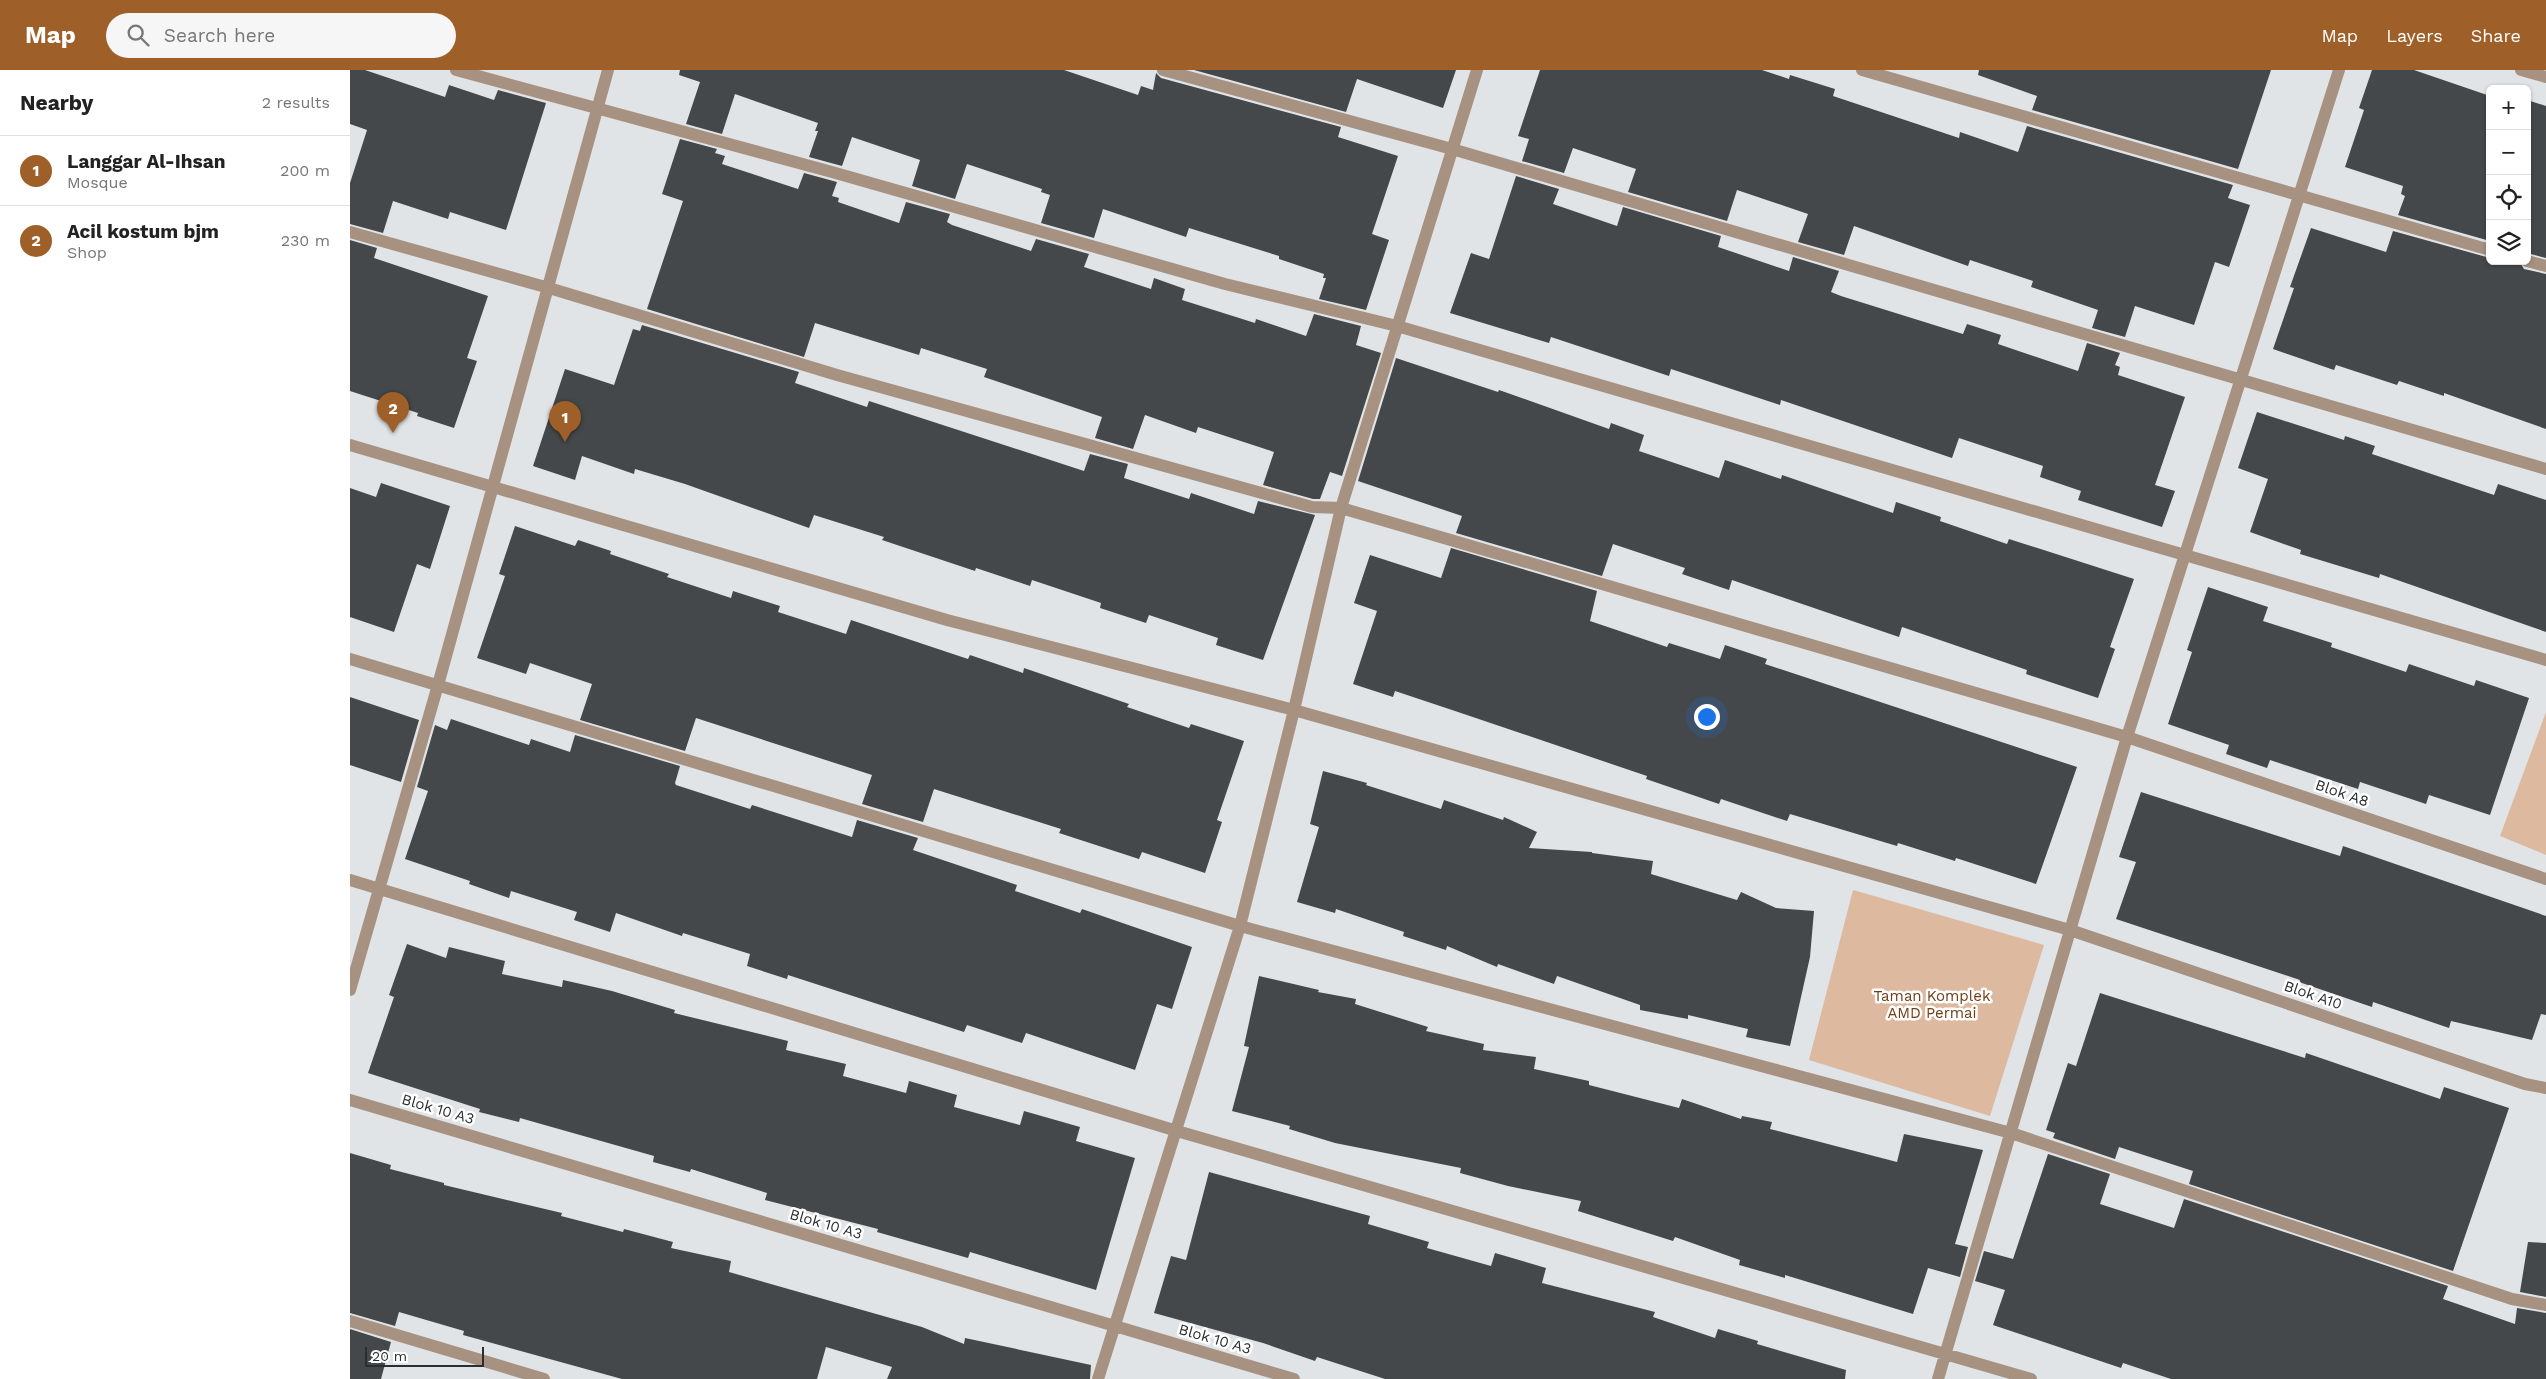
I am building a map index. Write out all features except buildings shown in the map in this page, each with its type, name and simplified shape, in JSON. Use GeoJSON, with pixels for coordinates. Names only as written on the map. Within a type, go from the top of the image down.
{"type":"FeatureCollection","features":[{"type":"Feature","properties":{"kind":"street"},"geometry":{"type":"LineString","coordinates":[[456,70],[832,172],[1225,284],[1397,326],[2546,660]]}},
{"type":"Feature","properties":{"kind":"street"},"geometry":{"type":"LineString","coordinates":[[350,990],[381,889],[608,70]]}},
{"type":"Feature","properties":{"kind":"street"},"geometry":{"type":"LineString","coordinates":[[1163,70],[1452,149],[2546,469]]}},
{"type":"Feature","properties":{"kind":"street"},"geometry":{"type":"LineString","coordinates":[[1098,1379],[1240,926],[1294,710],[1341,508],[1477,70]]}},
{"type":"Feature","properties":{"kind":"street"},"geometry":{"type":"LineString","coordinates":[[1862,70],[2486,249]]}},
{"type":"Feature","properties":{"kind":"street"},"geometry":{"type":"LineString","coordinates":[[1938,1379],[2127,737],[2338,70]]}},
{"type":"Feature","properties":{"kind":"street"},"geometry":{"type":"LineString","coordinates":[[2522,70],[2546,77]]}},
{"type":"Feature","properties":{"kind":"street","name":"Blok A8"},"geometry":{"type":"LineString","coordinates":[[350,232],[549,288],[837,376],[1312,508],[1341,508],[2127,737],[2546,879]]}},
{"type":"Feature","properties":{"kind":"street"},"geometry":{"type":"LineString","coordinates":[[2531,262],[2546,266]]}},
{"type":"Feature","properties":{"kind":"street","name":"Blok A10"},"geometry":{"type":"LineString","coordinates":[[350,444],[493,488],[946,620],[1294,710],[2070,930],[2525,1084],[2546,1088]]}},
{"type":"Feature","properties":{"kind":"street"},"geometry":{"type":"LineString","coordinates":[[350,659],[1240,926],[2010,1133],[2512,1300],[2546,1305]]}},
{"type":"Feature","properties":{"kind":"street"},"geometry":{"type":"LineString","coordinates":[[350,880],[1177,1131],[2031,1379]]}},
{"type":"Feature","properties":{"kind":"street","name":"Blok 10 A3"},"geometry":{"type":"LineString","coordinates":[[350,1100],[1294,1379]]}},
{"type":"Feature","properties":{"kind":"street"},"geometry":{"type":"LineString","coordinates":[[350,1321],[544,1379]]}},
{"type":"Feature","properties":{"kind":"green space"},"geometry":{"type":"Polygon","coordinates":[[[2546,712],[2546,855],[2500,836],[2546,712]]]}},
{"type":"Feature","properties":{"kind":"green space","name":"Taman Komplek AMD Permai"},"geometry":{"type":"Polygon","coordinates":[[[1853,890],[2044,945],[1990,1116],[1809,1060],[1853,890]]]}},
{"type":"Feature","properties":{"kind":"place","name":"Acil kostum bjm"},"geometry":{"type":"Point","coordinates":[393,433]}},
{"type":"Feature","properties":{"kind":"place","name":"Langgar Al-Ihsan"},"geometry":{"type":"Point","coordinates":[565,442]}}]}
